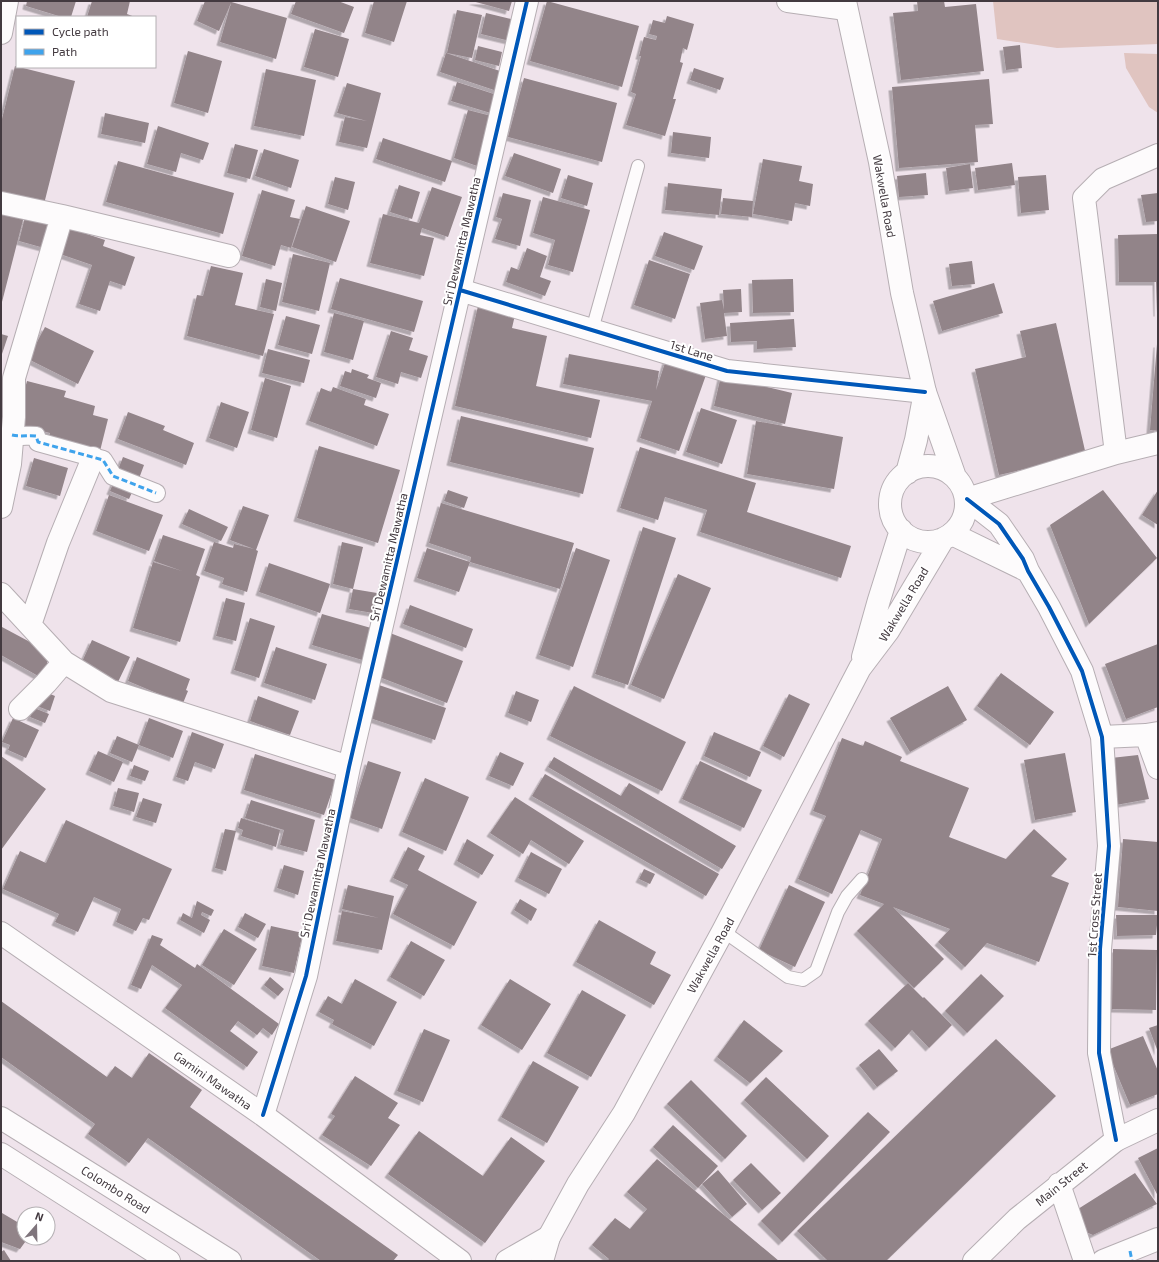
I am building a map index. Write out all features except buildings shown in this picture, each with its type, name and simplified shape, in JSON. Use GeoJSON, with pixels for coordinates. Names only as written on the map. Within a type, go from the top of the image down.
{"type":"FeatureCollection","features":[{"type":"Feature","properties":{"kind":"main road"},"geometry":{"type":"LineString","coordinates":[[1,33],[7,1]]}},
{"type":"Feature","properties":{"kind":"main road","name":"Sri Dewamitta Mawatha"},"geometry":{"type":"LineString","coordinates":[[263,1115],[286,1035],[306,976],[349,768],[527,1]]}},
{"type":"Feature","properties":{"kind":"main road"},"geometry":{"type":"LineString","coordinates":[[788,1],[846,5]]}},
{"type":"Feature","properties":{"kind":"main road","name":"Wakwella Road"},"geometry":{"type":"LineString","coordinates":[[846,5],[880,162],[902,293],[925,392],[955,477]]}},
{"type":"Feature","properties":{"kind":"main road"},"geometry":{"type":"LineString","coordinates":[[1116,454],[1084,198],[1103,179],[1158,155]]}},
{"type":"Feature","properties":{"kind":"main road"},"geometry":{"type":"LineString","coordinates":[[1,203],[229,256]]}},
{"type":"Feature","properties":{"kind":"main road"},"geometry":{"type":"LineString","coordinates":[[1,508],[10,464],[12,435],[8,376],[62,216]]}},
{"type":"Feature","properties":{"kind":"main road","name":"1st Lane"},"geometry":{"type":"LineString","coordinates":[[460,290],[727,371],[925,392]]}},
{"type":"Feature","properties":{"kind":"main road","name":"Wakwella Road"},"geometry":{"type":"LineString","coordinates":[[907,472],[916,440],[925,392]]}},
{"type":"Feature","properties":{"kind":"main road"},"geometry":{"type":"LineString","coordinates":[[966,499],[1158,443]]}},
{"type":"Feature","properties":{"kind":"main road"},"geometry":{"type":"LineString","coordinates":[[30,625],[58,543],[93,458]]}},
{"type":"Feature","properties":{"kind":"main road"},"geometry":{"type":"LineString","coordinates":[[932,466],[944,469],[955,477],[963,487],[966,499],[964,520],[948,537],[932,542],[921,541],[910,537],[901,530],[894,520],[890,507],[892,494],[897,481],[907,472],[919,467],[932,466]]}},
{"type":"Feature","properties":{"kind":"main road","name":"1st Cross Street"},"geometry":{"type":"LineString","coordinates":[[966,499],[999,524],[1016,547],[1082,671],[1102,738],[1109,846],[1100,949],[1099,1053],[1116,1140]]}},
{"type":"Feature","properties":{"kind":"main road","name":"Wakwella Road"},"geometry":{"type":"LineString","coordinates":[[860,668],[901,530]]}},
{"type":"Feature","properties":{"kind":"main road"},"geometry":{"type":"LineString","coordinates":[[948,537],[1028,570]]}},
{"type":"Feature","properties":{"kind":"main road","name":"Wakwella Road"},"geometry":{"type":"LineString","coordinates":[[542,1261],[550,1237],[578,1184],[624,1113],[723,931],[860,668],[888,631],[948,537]]}},
{"type":"Feature","properties":{"kind":"main road"},"geometry":{"type":"LineString","coordinates":[[1,594],[64,662],[111,690],[349,768]]}},
{"type":"Feature","properties":{"kind":"main road"},"geometry":{"type":"LineString","coordinates":[[20,709],[64,662]]}},
{"type":"Feature","properties":{"kind":"main road"},"geometry":{"type":"LineString","coordinates":[[1102,738],[1152,734],[1158,768]]}},
{"type":"Feature","properties":{"kind":"main road","name":"Gamini Mawatha"},"geometry":{"type":"LineString","coordinates":[[1,933],[263,1115],[460,1261]]}},
{"type":"Feature","properties":{"kind":"main road","name":"Colombo Road"},"geometry":{"type":"LineString","coordinates":[[1,1118],[230,1261]]}},
{"type":"Feature","properties":{"kind":"main road","name":"Main Street"},"geometry":{"type":"LineString","coordinates":[[974,1261],[1017,1219],[1116,1140],[1158,1120]]}},
{"type":"Feature","properties":{"kind":"main road"},"geometry":{"type":"LineString","coordinates":[[1,1154],[169,1261]]}},
{"type":"Feature","properties":{"kind":"main road"},"geometry":{"type":"LineString","coordinates":[[1060,1184],[1085,1261]]}},
{"type":"Feature","properties":{"kind":"main road"},"geometry":{"type":"LineString","coordinates":[[507,1261],[550,1237]]}},
{"type":"Feature","properties":{"kind":"main road","name":"Wakwella Road"},"geometry":{"type":"LineString","coordinates":[[527,1261],[550,1237]]}},
{"type":"Feature","properties":{"kind":"main road"},"geometry":{"type":"LineString","coordinates":[[1103,1261],[1158,1239]]}},
{"type":"Feature","properties":{"kind":"street"},"geometry":{"type":"LineString","coordinates":[[12,435],[25,437],[28,435],[36,436],[38,442],[103,460],[113,476],[156,493]]}},
{"type":"Feature","properties":{"kind":"lane"},"geometry":{"type":"LineString","coordinates":[[592,330],[638,166]]}},
{"type":"Feature","properties":{"kind":"lane"},"geometry":{"type":"LineString","coordinates":[[723,931],[788,977],[803,980],[816,971],[838,912],[848,896],[862,879]]}},
{"type":"Feature","properties":{"kind":"shaded area"},"geometry":{"type":"Polygon","coordinates":[[[993,1],[1158,1],[1158,44],[1057,48],[997,39],[993,1]]]}},
{"type":"Feature","properties":{"kind":"shaded area"},"geometry":{"type":"Polygon","coordinates":[[[1124,53],[1158,54],[1158,113],[1149,107],[1126,68],[1124,53]]]}},
{"type":"Feature","properties":{"kind":"marked path"},"geometry":{"type":"LineString","coordinates":[[12,435],[36,436],[38,442],[103,460],[113,476],[156,493]]}},
{"type":"Feature","properties":{"kind":"marked path"},"geometry":{"type":"LineString","coordinates":[[1130,1251],[1132,1261]]}},
{"type":"Feature","properties":{"kind":"cycle path"},"geometry":{"type":"LineString","coordinates":[[263,1115],[306,976],[349,767],[527,1]]}},
{"type":"Feature","properties":{"kind":"cycle path"},"geometry":{"type":"LineString","coordinates":[[460,290],[727,371],[925,392]]}},
{"type":"Feature","properties":{"kind":"cycle path"},"geometry":{"type":"LineString","coordinates":[[967,499],[999,524],[1023,559],[1082,671],[1102,737],[1109,846],[1100,949],[1099,1053],[1116,1140]]}}]}
